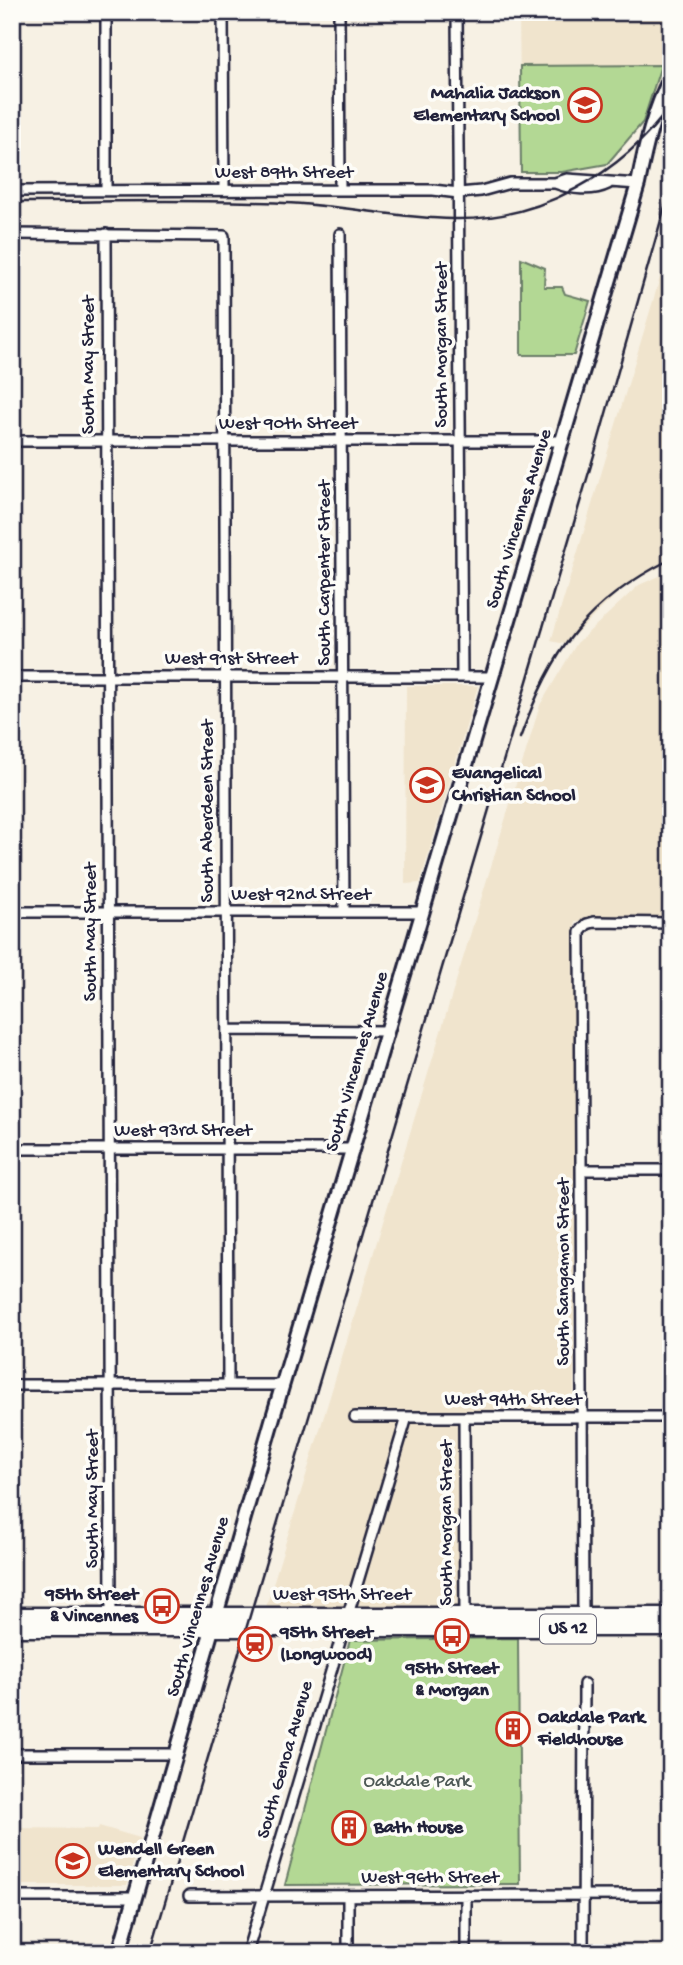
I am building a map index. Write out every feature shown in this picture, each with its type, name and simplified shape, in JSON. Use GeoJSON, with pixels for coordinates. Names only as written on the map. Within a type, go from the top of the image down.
{"type":"FeatureCollection","features":[{"type":"Feature","properties":{"kind":"main road","name":"South Vincennes Avenue"},"geometry":{"type":"LineString","coordinates":[[119,1953],[283,1385],[564,441],[638,184],[644,154],[663,91],[671,77]]}},
{"type":"Feature","properties":{"kind":"main road","name":"South Vincennes Avenue"},"geometry":{"type":"LineString","coordinates":[[638,184],[651,156],[671,95]]}},
{"type":"Feature","properties":{"kind":"main road","name":"West 95th Street"},"geometry":{"type":"LineString","coordinates":[[12,1615],[111,1622]]}},
{"type":"Feature","properties":{"kind":"main road","name":"West 95th Street"},"geometry":{"type":"LineString","coordinates":[[465,1622],[583,1615],[671,1615]]}},
{"type":"Feature","properties":{"kind":"main road","name":"West 95th Street"},"geometry":{"type":"LineString","coordinates":[[12,1629],[111,1622],[214,1621],[465,1622],[671,1629]]}},
{"type":"Feature","properties":{"kind":"street"},"geometry":{"type":"LineString","coordinates":[[106,12],[106,190]]}},
{"type":"Feature","properties":{"kind":"street"},"geometry":{"type":"LineString","coordinates":[[223,12],[224,190]]}},
{"type":"Feature","properties":{"kind":"street"},"geometry":{"type":"LineString","coordinates":[[340,12],[340,190]]}},
{"type":"Feature","properties":{"kind":"street","name":"South Morgan Street"},"geometry":{"type":"LineString","coordinates":[[457,12],[462,677]]}},
{"type":"Feature","properties":{"kind":"street","name":"West 89th Street"},"geometry":{"type":"LineString","coordinates":[[12,191],[433,190],[459,193],[481,191],[510,183],[555,183],[567,180],[638,184]]}},
{"type":"Feature","properties":{"kind":"street"},"geometry":{"type":"LineString","coordinates":[[12,234],[106,234]]}},
{"type":"Feature","properties":{"kind":"street","name":"South Aberdeen Street"},"geometry":{"type":"LineString","coordinates":[[106,234],[224,236],[228,1385]]}},
{"type":"Feature","properties":{"kind":"street","name":"South May Street"},"geometry":{"type":"LineString","coordinates":[[106,234],[111,1622]]}},
{"type":"Feature","properties":{"kind":"street","name":"South Carpenter Street"},"geometry":{"type":"LineString","coordinates":[[341,234],[344,912]]}},
{"type":"Feature","properties":{"kind":"street","name":"West 90th Street"},"geometry":{"type":"LineString","coordinates":[[12,441],[564,441]]}},
{"type":"Feature","properties":{"kind":"street","name":"West 91st Street"},"geometry":{"type":"LineString","coordinates":[[12,677],[492,677]]}},
{"type":"Feature","properties":{"kind":"street","name":"West 92nd Street"},"geometry":{"type":"LineString","coordinates":[[12,912],[423,912]]}},
{"type":"Feature","properties":{"kind":"street","name":"South Sangamon Street"},"geometry":{"type":"LineString","coordinates":[[583,1615],[582,928],[594,922],[671,923]]}},
{"type":"Feature","properties":{"kind":"street"},"geometry":{"type":"LineString","coordinates":[[226,1030],[388,1031]]}},
{"type":"Feature","properties":{"kind":"street","name":"West 93rd Street"},"geometry":{"type":"LineString","coordinates":[[12,1149],[353,1149]]}},
{"type":"Feature","properties":{"kind":"street"},"geometry":{"type":"LineString","coordinates":[[581,1170],[671,1170]]}},
{"type":"Feature","properties":{"kind":"street"},"geometry":{"type":"LineString","coordinates":[[12,1385],[283,1385]]}},
{"type":"Feature","properties":{"kind":"street","name":"West 94th Street"},"geometry":{"type":"LineString","coordinates":[[355,1417],[671,1418]]}},
{"type":"Feature","properties":{"kind":"street","name":"South Genoa Avenue"},"geometry":{"type":"LineString","coordinates":[[247,1953],[407,1417]]}},
{"type":"Feature","properties":{"kind":"street","name":"South Morgan Street"},"geometry":{"type":"LineString","coordinates":[[464,1417],[465,1622]]}},
{"type":"Feature","properties":{"kind":"street"},"geometry":{"type":"LineString","coordinates":[[583,1953],[584,1684]]}},
{"type":"Feature","properties":{"kind":"street"},"geometry":{"type":"LineString","coordinates":[[12,1754],[178,1754]]}},
{"type":"Feature","properties":{"kind":"street"},"geometry":{"type":"LineString","coordinates":[[466,1895],[466,1953]]}},
{"type":"Feature","properties":{"kind":"street","name":"West 96th Street"},"geometry":{"type":"LineString","coordinates":[[189,1896],[671,1895]]}},
{"type":"Feature","properties":{"kind":"street"},"geometry":{"type":"LineString","coordinates":[[348,1896],[348,1953]]}},
{"type":"Feature","properties":{"kind":"street"},"geometry":{"type":"LineString","coordinates":[[12,1897],[136,1897]]}},
{"type":"Feature","properties":{"kind":"shaded area","name":"Mahalia Jackson Elementary School"},"geometry":{"type":"Polygon","coordinates":[[[519,12],[671,12],[671,39],[643,122],[607,164],[562,172],[521,172],[519,12]]]}},
{"type":"Feature","properties":{"kind":"shaded area"},"geometry":{"type":"Polygon","coordinates":[[[671,241],[671,561],[626,585],[565,644],[551,641],[671,241]]]}},
{"type":"Feature","properties":{"kind":"shaded area"},"geometry":{"type":"Polygon","coordinates":[[[671,571],[671,920],[575,921],[574,1410],[458,1410],[458,1607],[266,1607],[540,705],[577,643],[639,585],[671,571]]]}},
{"type":"Feature","properties":{"kind":"shaded area","name":"Evangelical Christian School"},"geometry":{"type":"Polygon","coordinates":[[[406,686],[478,686],[420,883],[405,884],[406,686]]]}},
{"type":"Feature","properties":{"kind":"shaded area","name":"Wendell Green Elementary School"},"geometry":{"type":"Polygon","coordinates":[[[99,1826],[140,1838],[127,1885],[12,1885],[12,1828],[98,1829],[99,1826]]]}},
{"type":"Feature","properties":{"kind":"green space","name":"Mahalia Jackson Elementary School"},"geometry":{"type":"Polygon","coordinates":[[[661,65],[643,122],[607,164],[562,172],[521,172],[520,66],[661,65]]]}},
{"type":"Feature","properties":{"kind":"green space"},"geometry":{"type":"Polygon","coordinates":[[[521,258],[545,268],[544,287],[562,287],[565,294],[590,301],[574,355],[521,355],[521,258]]]}},
{"type":"Feature","properties":{"kind":"green space","name":"Oakdale Park"},"geometry":{"type":"Polygon","coordinates":[[[518,1638],[520,1884],[285,1885],[350,1640],[518,1638]]]}},
{"type":"Feature","properties":{"kind":"railway"},"geometry":{"type":"LineString","coordinates":[[12,202],[250,202],[305,204],[432,218],[485,218],[516,212],[576,189],[628,152],[651,130],[671,105]]}},
{"type":"Feature","properties":{"kind":"railway"},"geometry":{"type":"LineString","coordinates":[[150,1953],[597,445],[671,185]]}},
{"type":"Feature","properties":{"kind":"railway"},"geometry":{"type":"LineString","coordinates":[[671,223],[667,266],[671,310]]}},
{"type":"Feature","properties":{"kind":"railway"},"geometry":{"type":"LineString","coordinates":[[520,738],[545,679],[575,632],[615,593],[671,559]]}},
{"type":"Feature","properties":{"kind":"place","name":"Mahalia Jackson Elementary School"},"geometry":{"type":"Point","coordinates":[585,105]}},
{"type":"Feature","properties":{"kind":"place","name":"Evangelical Christian School"},"geometry":{"type":"Point","coordinates":[427,785]}},
{"type":"Feature","properties":{"kind":"place","name":"95th Street & Vincennes"},"geometry":{"type":"Point","coordinates":[162,1606]}},
{"type":"Feature","properties":{"kind":"place","name":"95th Street & Morgan"},"geometry":{"type":"Point","coordinates":[452,1636]}},
{"type":"Feature","properties":{"kind":"place","name":"95th Street (Longwood)"},"geometry":{"type":"Point","coordinates":[255,1644]}},
{"type":"Feature","properties":{"kind":"place","name":"Oakdale Park Fieldhouse"},"geometry":{"type":"Point","coordinates":[513,1729]}},
{"type":"Feature","properties":{"kind":"place","name":"Bath House"},"geometry":{"type":"Point","coordinates":[349,1828]}},
{"type":"Feature","properties":{"kind":"place","name":"Wendell Green Elementary School"},"geometry":{"type":"Point","coordinates":[73,1861]}}]}
